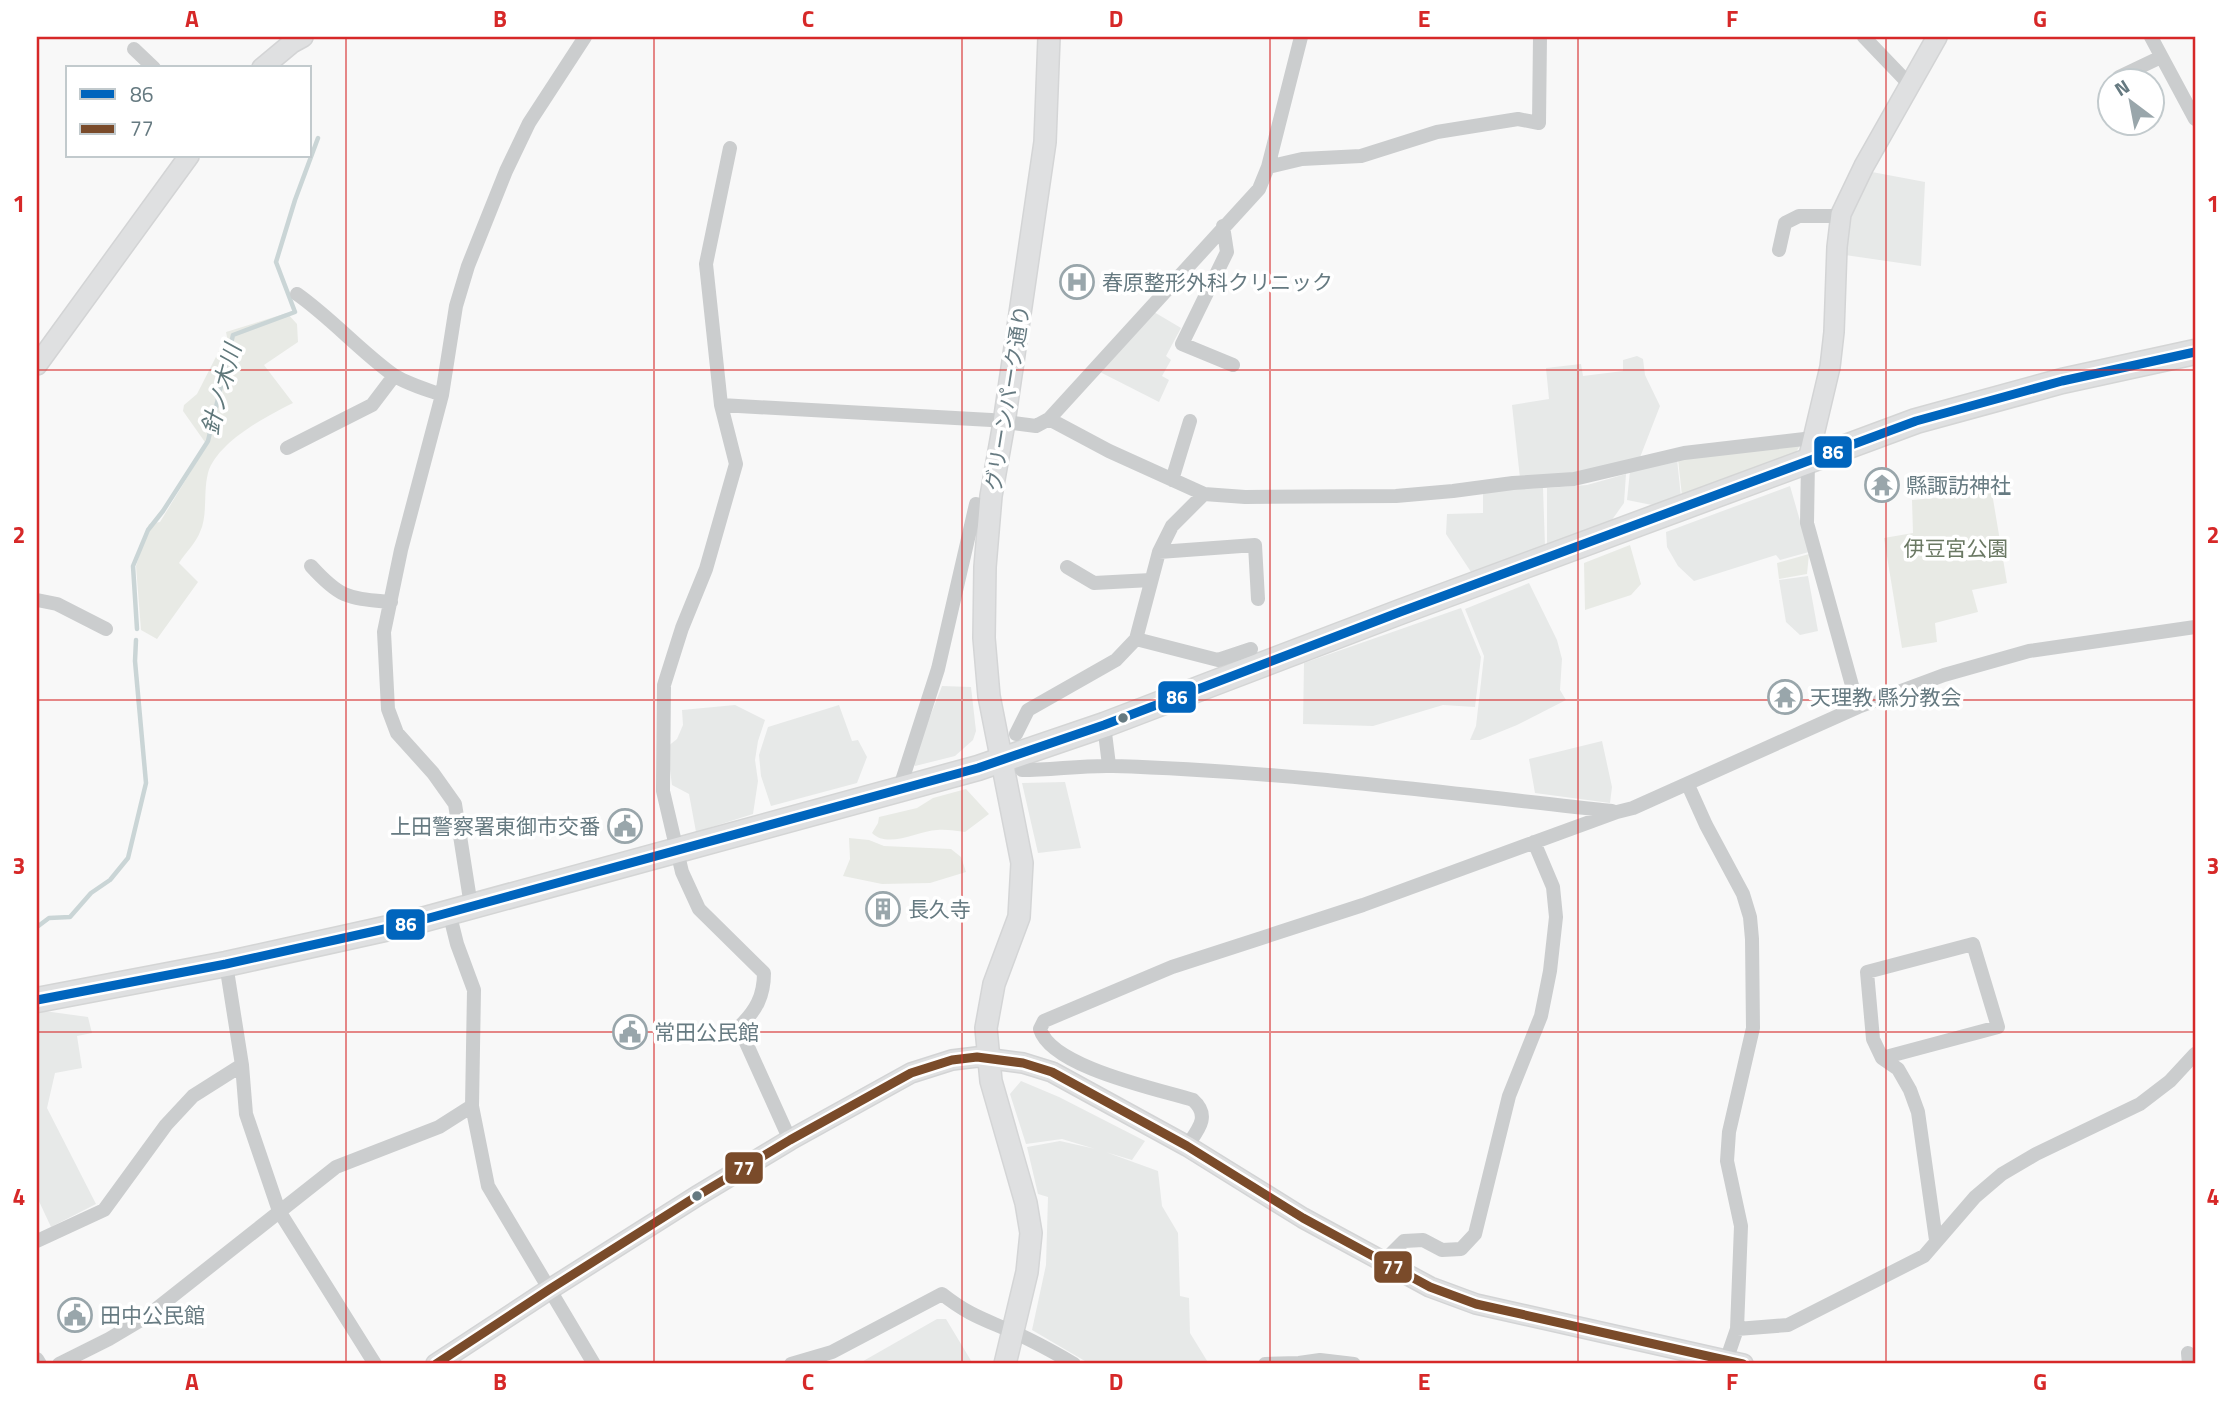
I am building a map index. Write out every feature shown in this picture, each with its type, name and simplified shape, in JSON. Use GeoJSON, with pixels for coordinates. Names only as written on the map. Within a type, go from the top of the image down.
{"type":"FeatureCollection","features":[{"type":"Feature","properties":{"kind":"highway"},"geometry":{"type":"LineString","coordinates":[[37,1000],[226,964],[460,909],[899,790],[1012,765],[1104,725],[1424,603],[1811,449],[2062,381],[2195,352]]}},
{"type":"Feature","properties":{"kind":"main road"},"geometry":{"type":"LineString","coordinates":[[264,66],[303,37]]}},
{"type":"Feature","properties":{"kind":"main road","name":"グリーンパーク通り"},"geometry":{"type":"LineString","coordinates":[[1005,1364],[1030,1256],[1031,1233],[1030,1219],[997,1105],[987,1057],[989,1004],[999,970],[1015,932],[1022,886],[1012,765],[989,696],[985,655],[985,567],[991,496],[1045,142],[1049,37]]}},
{"type":"Feature","properties":{"kind":"main road"},"geometry":{"type":"LineString","coordinates":[[1811,449],[1828,379],[1834,332],[1837,247],[1841,216],[1864,166],[1937,37]]}},
{"type":"Feature","properties":{"kind":"main road"},"geometry":{"type":"LineString","coordinates":[[37,365],[188,158]]}},
{"type":"Feature","properties":{"kind":"main road"},"geometry":{"type":"LineString","coordinates":[[436,1364],[550,1289],[790,1140],[911,1073],[953,1060],[987,1057],[1023,1063],[1052,1072],[1187,1146],[1382,1263],[1430,1287],[1476,1304],[1722,1362]]}},
{"type":"Feature","properties":{"kind":"street"},"geometry":{"type":"LineString","coordinates":[[585,37],[529,124],[506,171],[456,306],[442,395],[401,550],[384,632],[388,709],[397,733],[433,773],[455,804],[460,909],[457,944],[474,990],[472,1106],[488,1186],[594,1364]]}},
{"type":"Feature","properties":{"kind":"street"},"geometry":{"type":"LineString","coordinates":[[721,405],[991,419],[1036,426],[1049,419],[1259,189],[1268,167],[1301,37]]}},
{"type":"Feature","properties":{"kind":"street"},"geometry":{"type":"LineString","coordinates":[[1268,167],[1302,159],[1361,156],[1437,132],[1518,119],[1539,123],[1540,37]]}},
{"type":"Feature","properties":{"kind":"street"},"geometry":{"type":"LineString","coordinates":[[1864,37],[1910,85]]}},
{"type":"Feature","properties":{"kind":"street"},"geometry":{"type":"LineString","coordinates":[[2151,37],[2195,119]]}},
{"type":"Feature","properties":{"kind":"street"},"geometry":{"type":"LineString","coordinates":[[134,49],[152,66]]}},
{"type":"Feature","properties":{"kind":"street"},"geometry":{"type":"LineString","coordinates":[[2142,66],[2161,57]]}},
{"type":"Feature","properties":{"kind":"street"},"geometry":{"type":"LineString","coordinates":[[730,148],[706,264],[721,405],[736,464],[706,569],[663,685],[663,791],[682,872],[699,908],[764,973],[764,987],[756,1008],[739,1027],[790,1140]]}},
{"type":"Feature","properties":{"kind":"street"},"geometry":{"type":"LineString","coordinates":[[1779,250],[1785,223],[1799,216],[1841,216]]}},
{"type":"Feature","properties":{"kind":"street"},"geometry":{"type":"LineString","coordinates":[[1223,226],[1227,252],[1182,344],[1233,365]]}},
{"type":"Feature","properties":{"kind":"street"},"geometry":{"type":"LineString","coordinates":[[297,294],[394,376],[442,395]]}},
{"type":"Feature","properties":{"kind":"street"},"geometry":{"type":"LineString","coordinates":[[286,448],[372,405],[394,376]]}},
{"type":"Feature","properties":{"kind":"street"},"geometry":{"type":"LineString","coordinates":[[1049,419],[1079,436],[1204,494],[1270,497],[1396,496],[1453,491],[1574,479],[1684,453],[1811,449],[1807,523],[1858,707]]}},
{"type":"Feature","properties":{"kind":"street"},"geometry":{"type":"LineString","coordinates":[[1172,480],[1191,421]]}},
{"type":"Feature","properties":{"kind":"street"},"geometry":{"type":"LineString","coordinates":[[1016,734],[1028,710],[1073,682],[1116,660],[1136,639],[1159,552],[1172,526],[1204,494]]}},
{"type":"Feature","properties":{"kind":"street"},"geometry":{"type":"LineString","coordinates":[[899,790],[938,669],[976,504],[991,507]]}},
{"type":"Feature","properties":{"kind":"street"},"geometry":{"type":"LineString","coordinates":[[1159,552],[1255,545],[1258,599]]}},
{"type":"Feature","properties":{"kind":"street"},"geometry":{"type":"LineString","coordinates":[[311,566],[329,586],[351,598],[390,602]]}},
{"type":"Feature","properties":{"kind":"street"},"geometry":{"type":"LineString","coordinates":[[962,566],[985,567]]}},
{"type":"Feature","properties":{"kind":"street"},"geometry":{"type":"LineString","coordinates":[[1067,567],[1094,583],[1151,580]]}},
{"type":"Feature","properties":{"kind":"street"},"geometry":{"type":"LineString","coordinates":[[37,600],[57,604],[106,629]]}},
{"type":"Feature","properties":{"kind":"street"},"geometry":{"type":"LineString","coordinates":[[1187,1146],[1203,1118],[1201,1108],[1193,1100],[1098,1072],[1053,1049],[1041,1034],[1044,1021],[1172,967],[1363,905],[1633,808],[1858,707],[1944,675],[2029,651],[2195,626]]}},
{"type":"Feature","properties":{"kind":"street"},"geometry":{"type":"LineString","coordinates":[[1136,639],[1218,660],[1251,649]]}},
{"type":"Feature","properties":{"kind":"street"},"geometry":{"type":"LineString","coordinates":[[1104,725],[1109,765]]}},
{"type":"Feature","properties":{"kind":"street"},"geometry":{"type":"LineString","coordinates":[[1012,765],[1109,765],[1207,770],[1616,812]]}},
{"type":"Feature","properties":{"kind":"street"},"geometry":{"type":"LineString","coordinates":[[1688,785],[1743,894],[1750,917],[1752,939],[1753,1028],[1729,1132],[1727,1161],[1741,1226],[1737,1329],[1722,1362]]}},
{"type":"Feature","properties":{"kind":"street"},"geometry":{"type":"LineString","coordinates":[[1382,1263],[1404,1241],[1423,1240],[1442,1250],[1461,1249],[1475,1234],[1509,1096],[1541,1016],[1550,971],[1556,918],[1553,887],[1534,842]]}},
{"type":"Feature","properties":{"kind":"street"},"geometry":{"type":"LineString","coordinates":[[1882,1058],[1998,1027],[1973,944],[1867,971],[1873,1039],[1882,1058],[1898,1069],[1918,1112],[1936,1240]]}},
{"type":"Feature","properties":{"kind":"street"},"geometry":{"type":"LineString","coordinates":[[226,964],[242,1065],[246,1114],[279,1210],[375,1364]]}},
{"type":"Feature","properties":{"kind":"street"},"geometry":{"type":"LineString","coordinates":[[1737,1329],[1788,1325],[1924,1256],[1975,1198],[2001,1174],[2036,1154],[2140,1104],[2170,1081],[2195,1054]]}},
{"type":"Feature","properties":{"kind":"street"},"geometry":{"type":"LineString","coordinates":[[37,1241],[104,1210],[175,1115],[193,1096],[242,1065]]}},
{"type":"Feature","properties":{"kind":"street"},"geometry":{"type":"LineString","coordinates":[[59,1364],[146,1317],[336,1167],[439,1127],[472,1106]]}},
{"type":"Feature","properties":{"kind":"street"},"geometry":{"type":"LineString","coordinates":[[790,1364],[832,1352],[942,1294],[982,1321],[1014,1332],[1074,1364]]}},
{"type":"Feature","properties":{"kind":"street"},"geometry":{"type":"LineString","coordinates":[[37,1359],[40,1364]]}},
{"type":"Feature","properties":{"kind":"street"},"geometry":{"type":"LineString","coordinates":[[1265,1364],[1321,1360],[1354,1364]]}},
{"type":"Feature","properties":{"kind":"shaded area"},"geometry":{"type":"Polygon","coordinates":[[[1872,172],[1925,182],[1921,266],[1845,255],[1847,227],[1853,203],[1872,172]]]}},
{"type":"Feature","properties":{"kind":"shaded area"},"geometry":{"type":"Polygon","coordinates":[[[1154,312],[1181,328],[1166,356],[1171,360],[1162,376],[1169,380],[1159,402],[1098,371],[1154,312]]]}},
{"type":"Feature","properties":{"kind":"shaded area"},"geometry":{"type":"Polygon","coordinates":[[[1637,356],[1643,359],[1645,375],[1660,406],[1639,460],[1574,473],[1520,478],[1512,405],[1549,399],[1546,368],[1581,364],[1583,376],[1623,371],[1623,360],[1637,356]]]}},
{"type":"Feature","properties":{"kind":"shaded area"},"geometry":{"type":"Polygon","coordinates":[[[1677,459],[1681,497],[1657,506],[1627,500],[1630,471],[1677,459]]]}},
{"type":"Feature","properties":{"kind":"shaded area"},"geometry":{"type":"Polygon","coordinates":[[[1626,474],[1624,503],[1609,524],[1547,546],[1547,488],[1587,485],[1626,474]]]}},
{"type":"Feature","properties":{"kind":"shaded area"},"geometry":{"type":"Polygon","coordinates":[[[1790,486],[1809,552],[1780,560],[1776,555],[1694,581],[1678,566],[1667,547],[1666,532],[1790,486]]]}},
{"type":"Feature","properties":{"kind":"shaded area"},"geometry":{"type":"Polygon","coordinates":[[[1543,488],[1545,546],[1471,572],[1446,534],[1447,514],[1483,513],[1483,491],[1543,488]]]}},
{"type":"Feature","properties":{"kind":"shaded area"},"geometry":{"type":"Polygon","coordinates":[[[1808,576],[1818,631],[1800,635],[1786,622],[1779,580],[1808,576]]]}},
{"type":"Feature","properties":{"kind":"shaded area"},"geometry":{"type":"Polygon","coordinates":[[[1529,583],[1557,640],[1562,659],[1560,690],[1566,700],[1517,725],[1480,740],[1470,740],[1476,726],[1484,656],[1465,609],[1529,583]]]}},
{"type":"Feature","properties":{"kind":"shaded area"},"geometry":{"type":"Polygon","coordinates":[[[1461,608],[1481,657],[1475,707],[1443,705],[1373,726],[1303,724],[1304,663],[1461,608]]]}},
{"type":"Feature","properties":{"kind":"shaded area"},"geometry":{"type":"Polygon","coordinates":[[[942,686],[971,687],[976,731],[973,740],[955,756],[915,766],[912,762],[942,686]]]}},
{"type":"Feature","properties":{"kind":"shaded area"},"geometry":{"type":"Polygon","coordinates":[[[735,705],[765,720],[755,760],[758,781],[753,814],[696,832],[689,794],[672,785],[667,747],[677,739],[683,725],[682,710],[735,705]]]}},
{"type":"Feature","properties":{"kind":"shaded area"},"geometry":{"type":"Polygon","coordinates":[[[839,705],[852,741],[858,740],[867,757],[857,783],[771,806],[761,776],[759,755],[768,727],[839,705]]]}},
{"type":"Feature","properties":{"kind":"shaded area"},"geometry":{"type":"Polygon","coordinates":[[[1602,741],[1612,787],[1610,803],[1535,793],[1529,759],[1602,741]]]}},
{"type":"Feature","properties":{"kind":"shaded area"},"geometry":{"type":"Polygon","coordinates":[[[1065,782],[1081,848],[1038,853],[1022,783],[1065,782]]]}},
{"type":"Feature","properties":{"kind":"shaded area"},"geometry":{"type":"Polygon","coordinates":[[[37,1012],[88,1017],[92,1033],[77,1036],[82,1068],[55,1073],[47,1108],[96,1204],[51,1227],[37,1197],[37,1012]]]}},
{"type":"Feature","properties":{"kind":"shaded area"},"geometry":{"type":"Polygon","coordinates":[[[1021,1081],[1059,1097],[1145,1141],[1132,1160],[1062,1139],[1026,1144],[1010,1094],[1021,1081]]]}},
{"type":"Feature","properties":{"kind":"shaded area"},"geometry":{"type":"Polygon","coordinates":[[[1060,1141],[1100,1150],[1158,1171],[1162,1206],[1178,1233],[1180,1296],[1189,1298],[1190,1333],[1209,1364],[1090,1364],[1032,1330],[1046,1265],[1048,1197],[1038,1194],[1027,1147],[1060,1141]]]}},
{"type":"Feature","properties":{"kind":"shaded area"},"geometry":{"type":"Polygon","coordinates":[[[937,1319],[946,1319],[973,1364],[858,1364],[937,1319]]]}},
{"type":"Feature","properties":{"kind":"green space"},"geometry":{"type":"Polygon","coordinates":[[[287,313],[297,324],[298,342],[264,365],[293,403],[244,431],[221,451],[213,462],[208,473],[202,525],[196,540],[179,563],[198,582],[157,639],[141,630],[136,566],[149,524],[160,522],[207,445],[183,411],[184,405],[197,394],[222,345],[228,342],[226,332],[287,313]]]}},
{"type":"Feature","properties":{"kind":"green space"},"geometry":{"type":"Polygon","coordinates":[[[1801,444],[1796,452],[1682,496],[1678,459],[1801,444]]]}},
{"type":"Feature","properties":{"kind":"green space","name":"伊豆宮公園"},"geometry":{"type":"Polygon","coordinates":[[[1992,493],[2007,583],[1972,590],[1978,612],[1935,623],[1937,642],[1902,648],[1884,538],[1913,533],[1912,500],[1992,493]]]}},
{"type":"Feature","properties":{"kind":"green space"},"geometry":{"type":"Polygon","coordinates":[[[1630,545],[1641,584],[1631,595],[1585,610],[1584,563],[1630,545]]]}},
{"type":"Feature","properties":{"kind":"green space"},"geometry":{"type":"Polygon","coordinates":[[[1809,554],[1807,574],[1779,579],[1777,563],[1809,554]]]}},
{"type":"Feature","properties":{"kind":"green space"},"geometry":{"type":"Polygon","coordinates":[[[966,789],[989,814],[965,832],[937,830],[895,839],[879,838],[872,833],[879,817],[917,808],[933,798],[966,789]]]}},
{"type":"Feature","properties":{"kind":"green space"},"geometry":{"type":"Polygon","coordinates":[[[849,838],[869,840],[884,846],[951,849],[961,857],[966,872],[930,883],[882,884],[843,876],[850,859],[849,838]]]}},
{"type":"Feature","properties":{"kind":"waterway","name":"針ノ木川"},"geometry":{"type":"LineString","coordinates":[[312,154],[318,138]]}},
{"type":"Feature","properties":{"kind":"waterway","name":"針ノ木川"},"geometry":{"type":"LineString","coordinates":[[137,629],[133,566],[148,530],[208,441],[233,335],[295,312],[276,262],[311,158]]}},
{"type":"Feature","properties":{"kind":"waterway","name":"針ノ木川"},"geometry":{"type":"LineString","coordinates":[[37,927],[49,918],[70,917],[91,893],[110,880],[128,858],[146,783],[135,661],[136,640]]}},
{"type":"Feature","properties":{"kind":"transit line","name":"86"},"geometry":{"type":"LineString","coordinates":[[37,1000],[226,964],[407,924],[978,768],[1104,725],[1916,421],[2062,381],[2195,352]]}},
{"type":"Feature","properties":{"kind":"transit line","name":"77"},"geometry":{"type":"LineString","coordinates":[[436,1364],[550,1289],[790,1140],[911,1073],[952,1060],[977,1057],[1023,1063],[1052,1072],[1187,1146],[1303,1218],[1430,1287],[1476,1304],[1743,1364]]}},
{"type":"Feature","properties":{"kind":"place","name":"春原整形外科クリニック"},"geometry":{"type":"Point","coordinates":[1077,282]}},
{"type":"Feature","properties":{"kind":"place","name":"縣諏訪神社"},"geometry":{"type":"Point","coordinates":[1882,485]}},
{"type":"Feature","properties":{"kind":"place","name":"天理教 縣分教会"},"geometry":{"type":"Point","coordinates":[1785,697]}},
{"type":"Feature","properties":{"kind":"place","name":"上田警察署東御市交番"},"geometry":{"type":"Point","coordinates":[625,826]}},
{"type":"Feature","properties":{"kind":"place","name":"長久寺"},"geometry":{"type":"Point","coordinates":[883,909]}},
{"type":"Feature","properties":{"kind":"place","name":"常田公民館"},"geometry":{"type":"Point","coordinates":[630,1032]}},
{"type":"Feature","properties":{"kind":"place","name":"田中公民館"},"geometry":{"type":"Point","coordinates":[75,1315]}}]}
